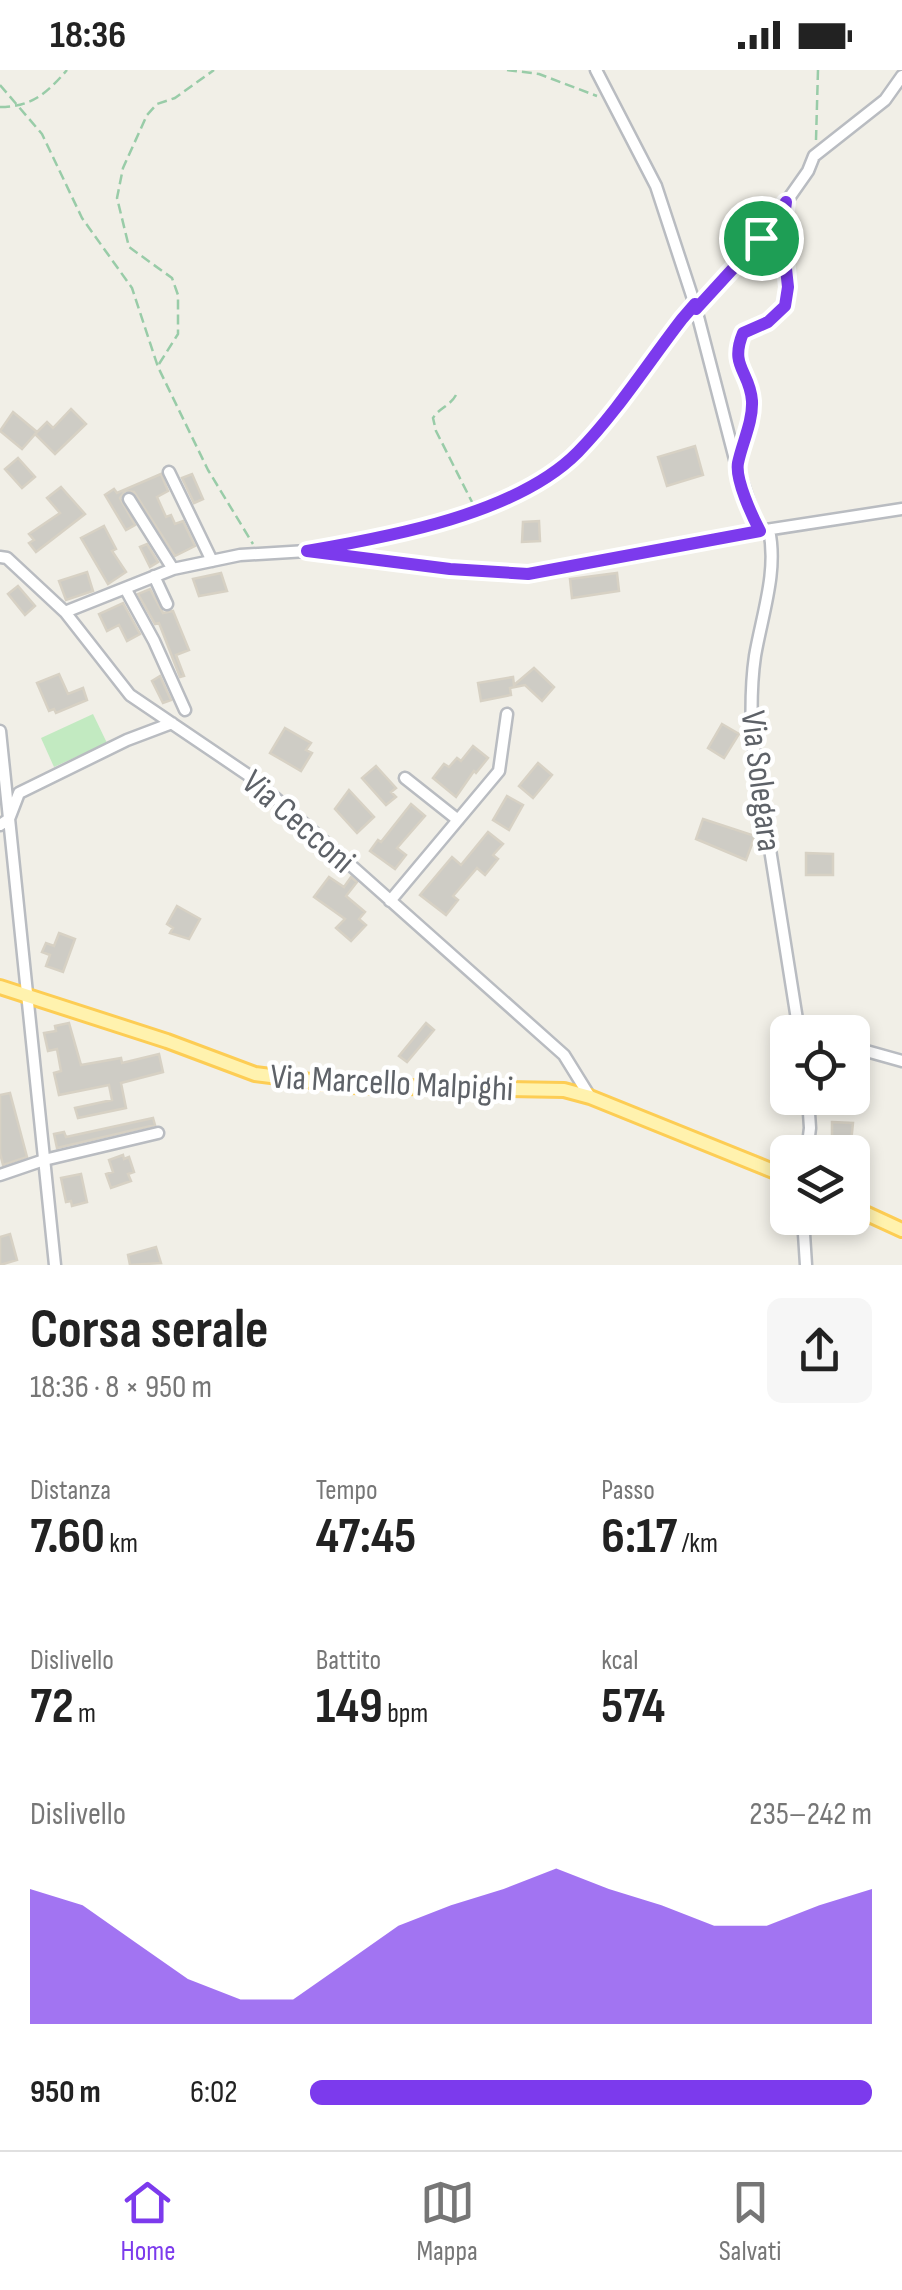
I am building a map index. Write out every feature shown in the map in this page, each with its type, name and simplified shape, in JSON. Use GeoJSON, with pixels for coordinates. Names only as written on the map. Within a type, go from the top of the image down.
{"type":"FeatureCollection","features":[{"type":"Feature","properties":{"kind":"main road","name":"Via Marcello Malpighi"},"geometry":{"type":"LineString","coordinates":[[0,987],[167,1040],[256,1074],[350,1086],[564,1090],[770,1170]]}},
{"type":"Feature","properties":{"kind":"main road"},"geometry":{"type":"LineString","coordinates":[[870,1215],[902,1230]]}},
{"type":"Feature","properties":{"kind":"street","name":"Via Solegara"},"geometry":{"type":"LineString","coordinates":[[596,70],[656,186],[696,306],[737,467],[772,546],[768,593],[752,678],[752,736],[798,1015]]}},
{"type":"Feature","properties":{"kind":"street"},"geometry":{"type":"LineString","coordinates":[[65,612],[172,569],[258,554],[307,551],[450,520],[552,473],[576,455],[696,306],[761,238],[814,156],[885,100],[902,76]]}},
{"type":"Feature","properties":{"kind":"street"},"geometry":{"type":"LineString","coordinates":[[737,467],[752,402],[748,382],[737,362],[737,348],[743,333],[768,322],[785,306],[788,287],[782,232],[786,202]]}},
{"type":"Feature","properties":{"kind":"street"},"geometry":{"type":"LineString","coordinates":[[169,472],[212,561]]}},
{"type":"Feature","properties":{"kind":"street"},"geometry":{"type":"LineString","coordinates":[[128,498],[172,569]]}},
{"type":"Feature","properties":{"kind":"street"},"geometry":{"type":"LineString","coordinates":[[307,551],[450,569],[528,574],[902,509]]}},
{"type":"Feature","properties":{"kind":"street","name":"Via Cecconi"},"geometry":{"type":"LineString","coordinates":[[0,557],[7,558],[65,612],[130,694],[254,780],[564,1056],[590,1098]]}},
{"type":"Feature","properties":{"kind":"street"},"geometry":{"type":"LineString","coordinates":[[154,576],[167,604]]}},
{"type":"Feature","properties":{"kind":"street"},"geometry":{"type":"LineString","coordinates":[[125,588],[154,641],[184,710]]}},
{"type":"Feature","properties":{"kind":"street"},"geometry":{"type":"LineString","coordinates":[[390,900],[499,771],[508,714]]}},
{"type":"Feature","properties":{"kind":"street"},"geometry":{"type":"LineString","coordinates":[[4,822],[19,793],[127,740],[172,723]]}},
{"type":"Feature","properties":{"kind":"street"},"geometry":{"type":"LineString","coordinates":[[0,731],[4,822],[56,1265]]}},
{"type":"Feature","properties":{"kind":"street"},"geometry":{"type":"LineString","coordinates":[[406,778],[458,820]]}},
{"type":"Feature","properties":{"kind":"street"},"geometry":{"type":"LineString","coordinates":[[870,1052],[902,1061]]}},
{"type":"Feature","properties":{"kind":"street"},"geometry":{"type":"LineString","coordinates":[[0,1175],[158,1132]]}},
{"type":"Feature","properties":{"kind":"street"},"geometry":{"type":"LineString","coordinates":[[804,1235],[806,1265]]}},
{"type":"Feature","properties":{"kind":"path"},"geometry":{"type":"LineString","coordinates":[[0,107],[19,107],[46,96],[67,70]]}},
{"type":"Feature","properties":{"kind":"path"},"geometry":{"type":"LineString","coordinates":[[158,367],[178,334],[178,295],[172,278],[128,247],[117,198],[123,168],[146,116],[158,104],[176,98],[214,70]]}},
{"type":"Feature","properties":{"kind":"path"},"geometry":{"type":"LineString","coordinates":[[507,70],[539,74],[613,102]]}},
{"type":"Feature","properties":{"kind":"path"},"geometry":{"type":"LineString","coordinates":[[814,156],[818,70]]}},
{"type":"Feature","properties":{"kind":"path"},"geometry":{"type":"LineString","coordinates":[[0,85],[42,134],[82,218],[132,288],[158,367],[208,470],[258,554]]}},
{"type":"Feature","properties":{"kind":"path"},"geometry":{"type":"LineString","coordinates":[[456,394],[432,418],[476,509]]}},
{"type":"Feature","properties":{"kind":"green space"},"geometry":{"type":"Polygon","coordinates":[[[93,714],[107,743],[54,767],[41,738],[93,714]]]}},
{"type":"Feature","properties":{"kind":"building"},"geometry":{"type":"Polygon","coordinates":[[[71,409],[86,424],[55,454],[35,434],[47,422],[53,428],[71,409]]]}},
{"type":"Feature","properties":{"kind":"building"},"geometry":{"type":"Polygon","coordinates":[[[13,412],[37,432],[22,449],[0,431],[13,412]]]}},
{"type":"Feature","properties":{"kind":"building"},"geometry":{"type":"Polygon","coordinates":[[[695,446],[703,475],[667,486],[658,457],[695,446]]]}},
{"type":"Feature","properties":{"kind":"building"},"geometry":{"type":"Polygon","coordinates":[[[18,458],[35,477],[22,488],[5,469],[18,458]]]}},
{"type":"Feature","properties":{"kind":"building"},"geometry":{"type":"Polygon","coordinates":[[[161,474],[168,491],[157,497],[166,517],[171,515],[175,524],[183,521],[195,546],[175,556],[134,492],[125,491],[120,498],[135,525],[126,530],[105,495],[161,474]]]}},
{"type":"Feature","properties":{"kind":"building"},"geometry":{"type":"Polygon","coordinates":[[[192,474],[203,499],[194,503],[182,478],[192,474]]]}},
{"type":"Feature","properties":{"kind":"building"},"geometry":{"type":"Polygon","coordinates":[[[61,487],[85,514],[36,552],[29,543],[34,540],[29,534],[60,513],[47,498],[61,487]]]}},
{"type":"Feature","properties":{"kind":"building"},"geometry":{"type":"Polygon","coordinates":[[[539,521],[540,541],[522,542],[523,522],[539,521]]]}},
{"type":"Feature","properties":{"kind":"building"},"geometry":{"type":"Polygon","coordinates":[[[104,526],[116,549],[112,551],[126,572],[108,584],[81,538],[104,526]]]}},
{"type":"Feature","properties":{"kind":"building"},"geometry":{"type":"Polygon","coordinates":[[[147,544],[158,562],[150,567],[140,547],[147,544]]]}},
{"type":"Feature","properties":{"kind":"building"},"geometry":{"type":"Polygon","coordinates":[[[87,572],[93,591],[66,600],[59,581],[87,572]]]}},
{"type":"Feature","properties":{"kind":"building"},"geometry":{"type":"Polygon","coordinates":[[[221,573],[227,591],[199,596],[193,579],[221,573]]]}},
{"type":"Feature","properties":{"kind":"building"},"geometry":{"type":"Polygon","coordinates":[[[617,573],[619,591],[572,598],[570,579],[617,573]]]}},
{"type":"Feature","properties":{"kind":"building"},"geometry":{"type":"Polygon","coordinates":[[[18,586],[35,606],[25,615],[8,594],[18,586]]]}},
{"type":"Feature","properties":{"kind":"building"},"geometry":{"type":"Polygon","coordinates":[[[150,589],[163,613],[173,611],[189,650],[176,655],[184,676],[180,677],[159,623],[155,624],[138,594],[150,589]]]}},
{"type":"Feature","properties":{"kind":"building"},"geometry":{"type":"Polygon","coordinates":[[[123,603],[140,634],[127,641],[119,625],[107,631],[99,614],[123,603]]]}},
{"type":"Feature","properties":{"kind":"building"},"geometry":{"type":"Polygon","coordinates":[[[534,668],[554,687],[542,701],[525,685],[510,688],[511,695],[481,701],[478,683],[513,677],[514,685],[534,668]]]}},
{"type":"Feature","properties":{"kind":"building"},"geometry":{"type":"Polygon","coordinates":[[[59,674],[68,694],[83,688],[87,700],[56,713],[54,709],[49,711],[37,683],[59,674]]]}},
{"type":"Feature","properties":{"kind":"building"},"geometry":{"type":"Polygon","coordinates":[[[160,676],[171,700],[163,703],[152,681],[160,676]]]}},
{"type":"Feature","properties":{"kind":"building"},"geometry":{"type":"Polygon","coordinates":[[[722,724],[739,734],[724,758],[708,748],[722,724]]]}},
{"type":"Feature","properties":{"kind":"building"},"geometry":{"type":"Polygon","coordinates":[[[285,728],[311,743],[306,750],[312,753],[301,771],[270,753],[285,728]]]}},
{"type":"Feature","properties":{"kind":"building"},"geometry":{"type":"Polygon","coordinates":[[[473,746],[488,758],[456,797],[433,778],[444,764],[449,767],[457,758],[461,761],[473,746]]]}},
{"type":"Feature","properties":{"kind":"building"},"geometry":{"type":"Polygon","coordinates":[[[538,763],[552,775],[533,798],[519,786],[538,763]]]}},
{"type":"Feature","properties":{"kind":"building"},"geometry":{"type":"Polygon","coordinates":[[[376,766],[396,788],[391,792],[396,797],[386,805],[362,778],[376,766]]]}},
{"type":"Feature","properties":{"kind":"building"},"geometry":{"type":"Polygon","coordinates":[[[349,790],[374,817],[357,833],[335,809],[349,790]]]}},
{"type":"Feature","properties":{"kind":"building"},"geometry":{"type":"Polygon","coordinates":[[[507,796],[523,805],[509,830],[493,820],[507,796]]]}},
{"type":"Feature","properties":{"kind":"building"},"geometry":{"type":"Polygon","coordinates":[[[411,804],[425,816],[397,848],[406,855],[395,869],[370,851],[411,804]]]}},
{"type":"Feature","properties":{"kind":"building"},"geometry":{"type":"Polygon","coordinates":[[[703,819],[755,836],[746,860],[696,839],[703,819]]]}},
{"type":"Feature","properties":{"kind":"building"},"geometry":{"type":"Polygon","coordinates":[[[488,832],[503,844],[493,855],[498,859],[485,875],[477,868],[453,896],[458,900],[446,915],[420,895],[452,857],[461,865],[488,832]]]}},
{"type":"Feature","properties":{"kind":"building"},"geometry":{"type":"Polygon","coordinates":[[[806,853],[833,854],[833,875],[806,875],[806,853]]]}},
{"type":"Feature","properties":{"kind":"building"},"geometry":{"type":"Polygon","coordinates":[[[329,877],[344,887],[351,877],[357,882],[346,896],[365,912],[359,919],[366,925],[351,941],[336,928],[345,919],[314,897],[329,877]]]}},
{"type":"Feature","properties":{"kind":"building"},"geometry":{"type":"Polygon","coordinates":[[[177,906],[200,919],[189,939],[170,933],[173,928],[167,924],[177,906]]]}},
{"type":"Feature","properties":{"kind":"building"},"geometry":{"type":"Polygon","coordinates":[[[59,933],[75,939],[63,972],[46,966],[50,955],[42,952],[46,943],[54,946],[59,933]]]}},
{"type":"Feature","properties":{"kind":"building"},"geometry":{"type":"Polygon","coordinates":[[[69,1023],[81,1065],[121,1058],[122,1063],[159,1054],[163,1072],[121,1083],[126,1108],[78,1118],[75,1108],[112,1100],[109,1085],[59,1095],[54,1073],[61,1071],[57,1049],[48,1051],[44,1033],[69,1023]]]}},
{"type":"Feature","properties":{"kind":"building"},"geometry":{"type":"Polygon","coordinates":[[[426,1023],[434,1030],[407,1062],[399,1056],[426,1023]]]}},
{"type":"Feature","properties":{"kind":"building"},"geometry":{"type":"Polygon","coordinates":[[[10,1093],[27,1157],[3,1165],[0,1095],[10,1093]]]}},
{"type":"Feature","properties":{"kind":"building"},"geometry":{"type":"Polygon","coordinates":[[[153,1118],[155,1125],[57,1148],[54,1134],[64,1132],[66,1137],[153,1118]]]}},
{"type":"Feature","properties":{"kind":"building"},"geometry":{"type":"Polygon","coordinates":[[[832,1122],[853,1123],[852,1135],[832,1135],[832,1122]]]}},
{"type":"Feature","properties":{"kind":"building"},"geometry":{"type":"Polygon","coordinates":[[[123,1155],[124,1159],[129,1157],[134,1172],[128,1174],[131,1181],[111,1188],[106,1174],[113,1172],[109,1160],[123,1155]]]}},
{"type":"Feature","properties":{"kind":"building"},"geometry":{"type":"Polygon","coordinates":[[[81,1174],[87,1202],[72,1206],[71,1201],[66,1202],[61,1178],[81,1174]]]}},
{"type":"Feature","properties":{"kind":"building"},"geometry":{"type":"Polygon","coordinates":[[[10,1234],[17,1260],[0,1265],[0,1237],[10,1234]]]}},
{"type":"Feature","properties":{"kind":"building"},"geometry":{"type":"Polygon","coordinates":[[[156,1247],[161,1263],[130,1265],[128,1255],[156,1247]]]}},
{"type":"Feature","properties":{"kind":"route"},"geometry":{"type":"LineString","coordinates":[[786,202],[782,232],[788,287],[785,306],[768,322],[743,333],[737,348],[737,362],[748,382],[752,402],[737,467],[760,531],[528,574],[450,569],[307,551],[450,520],[514,494],[552,473],[576,455],[682,319],[695,304],[696,309],[761,238],[786,202]]}}]}
